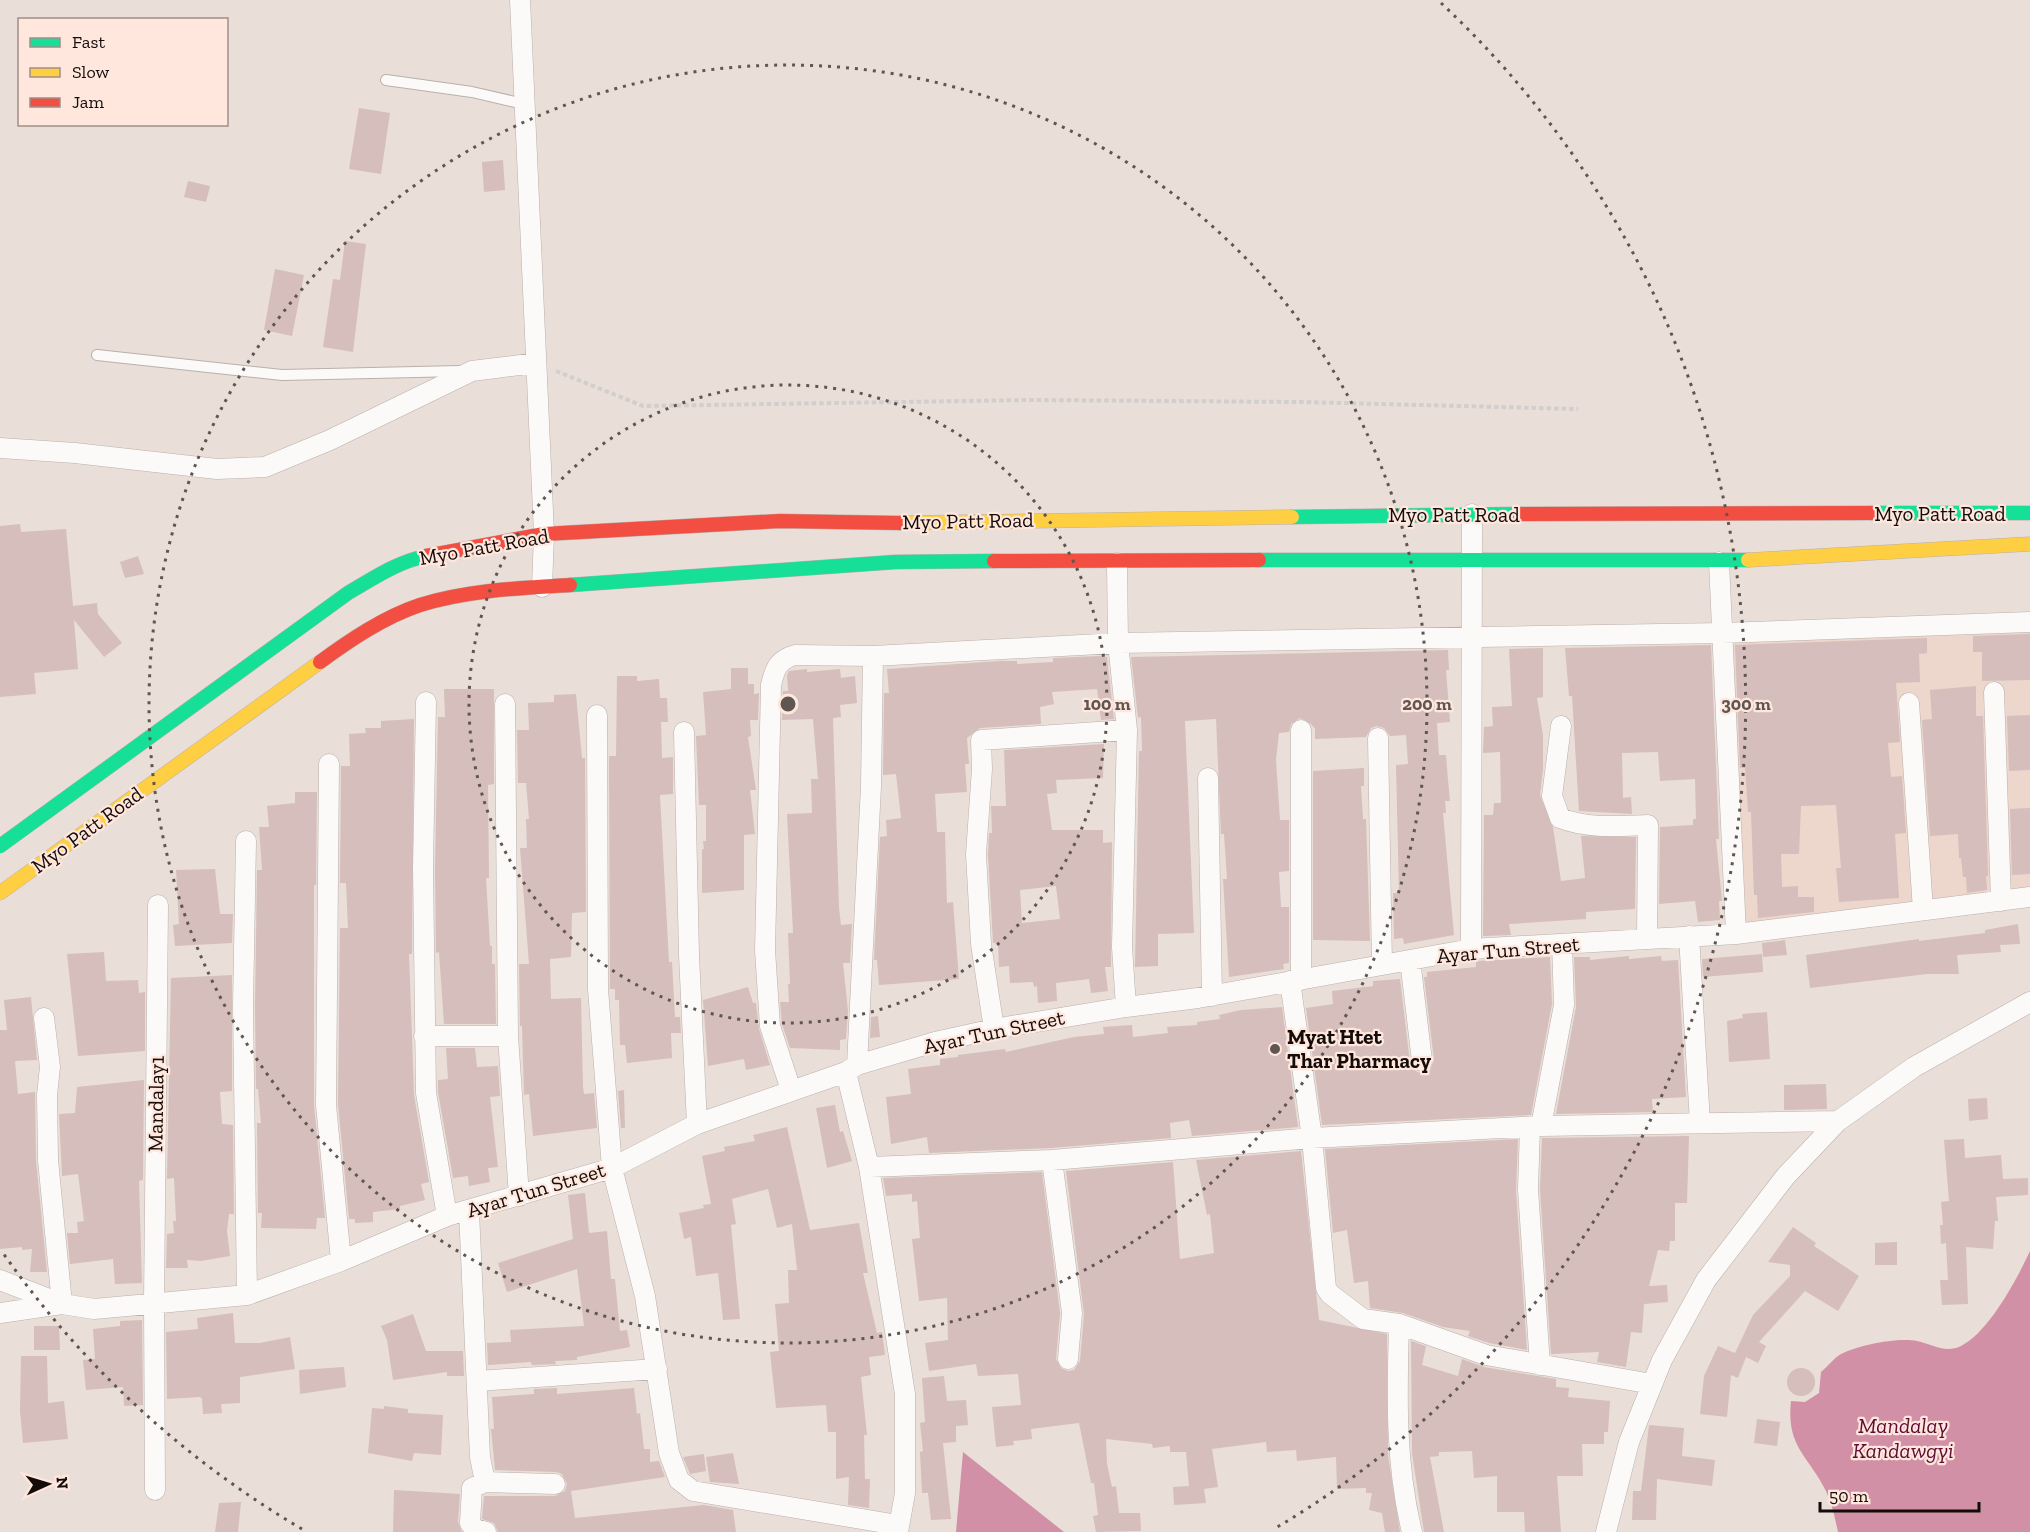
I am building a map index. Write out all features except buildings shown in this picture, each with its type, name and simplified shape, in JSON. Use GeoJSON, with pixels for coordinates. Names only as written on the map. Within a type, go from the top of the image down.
{"type":"FeatureCollection","features":[{"type":"Feature","properties":{"kind":"main road","name":"Myo Patt Road"},"geometry":{"type":"LineString","coordinates":[[0,846],[305,631],[386,570],[408,560],[544,534],[780,521],[893,527],[1472,514],[2030,513]]}},
{"type":"Feature","properties":{"kind":"main road","name":"Myo Patt Road"},"geometry":{"type":"LineString","coordinates":[[0,893],[323,654],[384,620],[421,605],[496,590],[894,557],[1117,563],[1472,559],[1719,562],[2030,544]]}},
{"type":"Feature","properties":{"kind":"street"},"geometry":{"type":"LineString","coordinates":[[520,0],[544,534],[542,587]]}},
{"type":"Feature","properties":{"kind":"street"},"geometry":{"type":"LineString","coordinates":[[0,448],[75,453],[216,469],[265,467],[330,441],[472,371],[536,363]]}},
{"type":"Feature","properties":{"kind":"street"},"geometry":{"type":"LineString","coordinates":[[1471,949],[1472,514]]}},
{"type":"Feature","properties":{"kind":"street"},"geometry":{"type":"LineString","coordinates":[[1719,562],[1736,934]]}},
{"type":"Feature","properties":{"kind":"street"},"geometry":{"type":"LineString","coordinates":[[1117,563],[1118,643],[1127,730],[1122,946],[1126,1007]]}},
{"type":"Feature","properties":{"kind":"street"},"geometry":{"type":"LineString","coordinates":[[791,1090],[770,1026],[765,950],[771,685],[775,668],[785,658],[795,655],[873,656],[1118,643],[1722,633],[2030,622]]}},
{"type":"Feature","properties":{"kind":"street"},"geometry":{"type":"LineString","coordinates":[[597,715],[598,989],[612,1168],[645,1296],[669,1453],[679,1480],[693,1491],[898,1529],[905,1492],[905,1394],[852,1068],[871,786],[873,656]]}},
{"type":"Feature","properties":{"kind":"street"},"geometry":{"type":"LineString","coordinates":[[1994,692],[2001,901]]}},
{"type":"Feature","properties":{"kind":"street"},"geometry":{"type":"LineString","coordinates":[[426,702],[424,1036],[426,1093],[447,1216]]}},
{"type":"Feature","properties":{"kind":"street"},"geometry":{"type":"LineString","coordinates":[[1909,703],[1923,910]]}},
{"type":"Feature","properties":{"kind":"street"},"geometry":{"type":"LineString","coordinates":[[505,704],[508,1036],[519,1196]]}},
{"type":"Feature","properties":{"kind":"street"},"geometry":{"type":"LineString","coordinates":[[1561,726],[1552,796],[1560,818],[1574,824],[1594,826],[1648,825],[1647,939]]}},
{"type":"Feature","properties":{"kind":"street"},"geometry":{"type":"LineString","coordinates":[[994,1029],[981,944],[976,855],[982,769],[981,740],[1127,730]]}},
{"type":"Feature","properties":{"kind":"street"},"geometry":{"type":"LineString","coordinates":[[1301,730],[1295,981],[1328,1291],[1363,1319],[1398,1324],[1486,1355],[1652,1384]]}},
{"type":"Feature","properties":{"kind":"street"},"geometry":{"type":"LineString","coordinates":[[684,732],[689,955],[697,1124]]}},
{"type":"Feature","properties":{"kind":"street"},"geometry":{"type":"LineString","coordinates":[[1378,738],[1382,965]]}},
{"type":"Feature","properties":{"kind":"street"},"geometry":{"type":"LineString","coordinates":[[329,764],[326,1105],[341,1261]]}},
{"type":"Feature","properties":{"kind":"street"},"geometry":{"type":"LineString","coordinates":[[1208,778],[1212,996]]}},
{"type":"Feature","properties":{"kind":"street"},"geometry":{"type":"LineString","coordinates":[[246,841],[243,1006],[247,1295]]}},
{"type":"Feature","properties":{"kind":"street","name":"Ayar Tun Street"},"geometry":{"type":"LineString","coordinates":[[0,1280],[62,1304],[94,1309],[247,1295],[341,1261],[447,1216],[612,1168],[697,1124],[852,1068],[935,1042],[994,1029],[1126,1007],[1212,996],[1471,949],[1736,934],[2030,897]]}},
{"type":"Feature","properties":{"kind":"street","name":"Mandalay1"},"geometry":{"type":"LineString","coordinates":[[155,1490],[154,1303],[158,905]]}},
{"type":"Feature","properties":{"kind":"street"},"geometry":{"type":"LineString","coordinates":[[1689,936],[1700,1123]]}},
{"type":"Feature","properties":{"kind":"street"},"geometry":{"type":"LineString","coordinates":[[1540,1365],[1528,1190],[1536,1127],[1564,1005],[1562,944]]}},
{"type":"Feature","properties":{"kind":"street"},"geometry":{"type":"LineString","coordinates":[[1410,960],[1422,1061]]}},
{"type":"Feature","properties":{"kind":"street"},"geometry":{"type":"LineString","coordinates":[[1606,1532],[1629,1442],[1652,1384],[1706,1280],[1785,1177],[1838,1121],[1914,1067],[2030,1002]]}},
{"type":"Feature","properties":{"kind":"street"},"geometry":{"type":"LineString","coordinates":[[0,1313],[62,1304],[48,1160],[47,1095],[50,1067],[44,1018]]}},
{"type":"Feature","properties":{"kind":"street"},"geometry":{"type":"LineString","coordinates":[[424,1036],[508,1036]]}},
{"type":"Feature","properties":{"kind":"street"},"geometry":{"type":"LineString","coordinates":[[869,1167],[1052,1160],[1312,1138],[1536,1127],[1838,1121]]}},
{"type":"Feature","properties":{"kind":"street"},"geometry":{"type":"LineString","coordinates":[[1052,1160],[1072,1313],[1068,1359]]}},
{"type":"Feature","properties":{"kind":"street"},"geometry":{"type":"LineString","coordinates":[[469,1210],[480,1457],[485,1482]]}},
{"type":"Feature","properties":{"kind":"street"},"geometry":{"type":"LineString","coordinates":[[1398,1324],[1399,1452],[1404,1501],[1412,1532]]}},
{"type":"Feature","properties":{"kind":"street"},"geometry":{"type":"LineString","coordinates":[[477,1381],[657,1369]]}},
{"type":"Feature","properties":{"kind":"street"},"geometry":{"type":"LineString","coordinates":[[478,1531],[470,1523],[472,1488],[485,1482],[555,1484]]}},
{"type":"Feature","properties":{"kind":"lane"},"geometry":{"type":"LineString","coordinates":[[386,80],[472,93],[524,104]]}},
{"type":"Feature","properties":{"kind":"lane"},"geometry":{"type":"LineString","coordinates":[[96,355],[282,375],[472,371]]}},
{"type":"Feature","properties":{"kind":"path"},"geometry":{"type":"LineString","coordinates":[[536,363],[643,406],[1029,400],[1301,402],[1578,410]]}},
{"type":"Feature","properties":{"kind":"shaded area"},"geometry":{"type":"Polygon","coordinates":[[[2030,622],[2030,898],[1736,934],[1722,633],[2030,622]]]}},
{"type":"Feature","properties":{"kind":"water","name":"Mandalay Kandawgyi"},"geometry":{"type":"Polygon","coordinates":[[[2030,1251],[2030,1532],[1838,1532],[1826,1491],[1795,1440],[1790,1417],[1791,1401],[1805,1402],[1819,1393],[1821,1372],[1838,1356],[1858,1348],[1900,1340],[1917,1341],[1944,1349],[1961,1346],[1982,1329],[1992,1317],[2010,1290],[2030,1251]]]}},
{"type":"Feature","properties":{"kind":"water"},"geometry":{"type":"Polygon","coordinates":[[[963,1452],[1064,1532],[956,1532],[963,1452]]]}},
{"type":"Feature","properties":{"kind":"traffic: fast"},"geometry":{"type":"LineString","coordinates":[[1872,513],[2030,513]]}},
{"type":"Feature","properties":{"kind":"traffic: fast"},"geometry":{"type":"LineString","coordinates":[[1292,517],[1520,514]]}},
{"type":"Feature","properties":{"kind":"traffic: fast"},"geometry":{"type":"LineString","coordinates":[[0,846],[348,593],[395,566],[426,556]]}},
{"type":"Feature","properties":{"kind":"traffic: fast"},"geometry":{"type":"LineString","coordinates":[[1259,560],[1748,560]]}},
{"type":"Feature","properties":{"kind":"traffic: fast"},"geometry":{"type":"LineString","coordinates":[[570,585],[895,562],[994,561]]}},
{"type":"Feature","properties":{"kind":"traffic: slow"},"geometry":{"type":"LineString","coordinates":[[900,523],[1292,517]]}},
{"type":"Feature","properties":{"kind":"traffic: slow"},"geometry":{"type":"LineString","coordinates":[[1748,560],[2030,544]]}},
{"type":"Feature","properties":{"kind":"traffic: slow"},"geometry":{"type":"LineString","coordinates":[[0,893],[320,662]]}},
{"type":"Feature","properties":{"kind":"traffic: jam"},"geometry":{"type":"LineString","coordinates":[[1520,514],[1872,513]]}},
{"type":"Feature","properties":{"kind":"traffic: jam"},"geometry":{"type":"LineString","coordinates":[[426,556],[544,534],[780,521],[900,523]]}},
{"type":"Feature","properties":{"kind":"traffic: jam"},"geometry":{"type":"LineString","coordinates":[[994,561],[1259,560]]}},
{"type":"Feature","properties":{"kind":"traffic: jam"},"geometry":{"type":"LineString","coordinates":[[320,662],[355,637],[420,605],[476,593],[570,585]]}},
{"type":"Feature","properties":{"kind":"place","name":"Myat Htet Thar Pharmacy"},"geometry":{"type":"Point","coordinates":[1275,1049]}}]}
